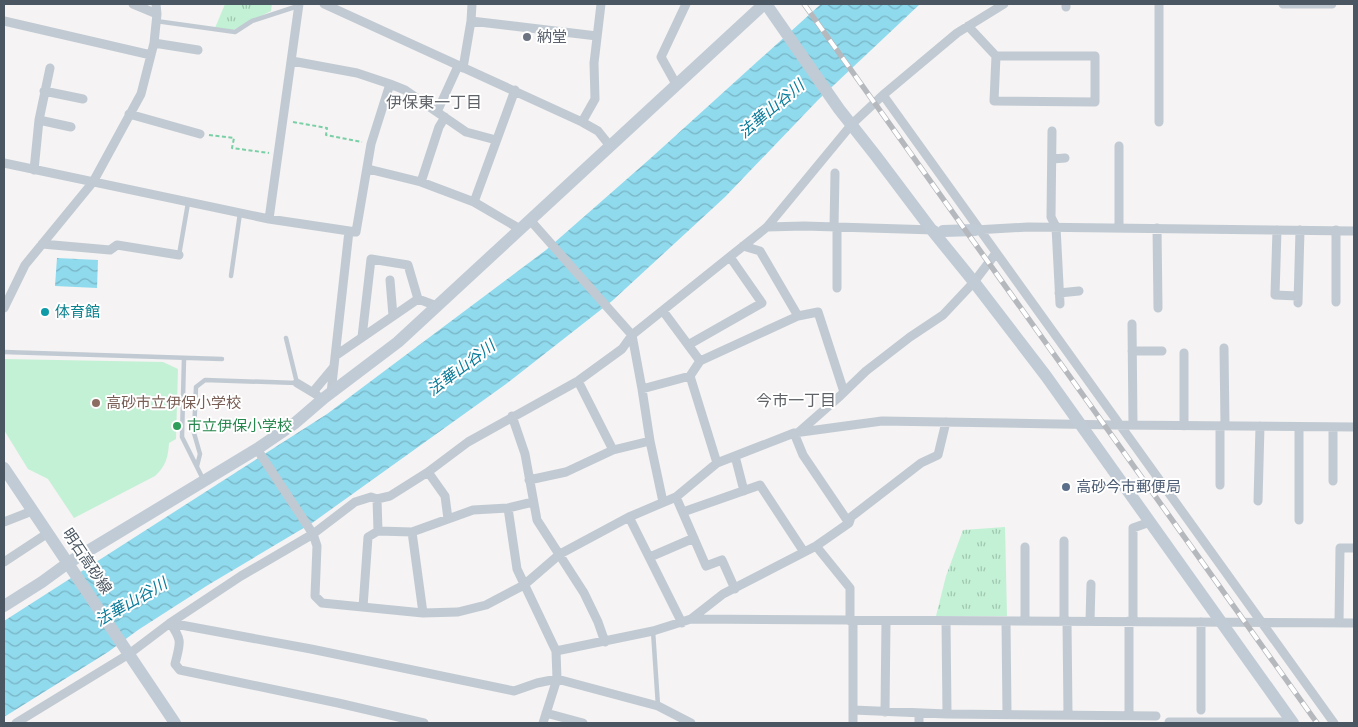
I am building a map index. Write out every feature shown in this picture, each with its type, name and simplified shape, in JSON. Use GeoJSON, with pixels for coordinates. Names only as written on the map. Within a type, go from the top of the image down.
{"type":"FeatureCollection","features":[{"type":"Feature","properties":{"kind":"street"},"geometry":{"type":"LineString","coordinates":[[133,4],[156,18]]}},
{"type":"Feature","properties":{"kind":"street"},"geometry":{"type":"LineString","coordinates":[[4,308],[25,265],[93,182],[128,114],[141,94],[154,43],[156,4]]}},
{"type":"Feature","properties":{"kind":"street"},"geometry":{"type":"LineString","coordinates":[[324,4],[582,122],[598,131],[610,146]]}},
{"type":"Feature","properties":{"kind":"street"},"geometry":{"type":"LineString","coordinates":[[420,182],[439,127],[441,115],[460,67],[471,21],[472,4]]}},
{"type":"Feature","properties":{"kind":"street"},"geometry":{"type":"LineString","coordinates":[[582,122],[595,99],[594,63],[602,4]]}},
{"type":"Feature","properties":{"kind":"street"},"geometry":{"type":"LineString","coordinates":[[676,84],[661,56],[686,4]]}},
{"type":"Feature","properties":{"kind":"street"},"geometry":{"type":"LineString","coordinates":[[4,606],[42,582],[71,568],[204,480],[257,449],[295,423],[322,394],[398,342],[765,4],[840,109],[937,230],[1046,376],[1293,722]]}},
{"type":"Feature","properties":{"kind":"street"},"geometry":{"type":"LineString","coordinates":[[16,723],[241,576],[313,534],[355,502],[371,497],[377,499],[390,496],[428,472],[468,442],[578,381],[622,349],[632,335],[767,227],[852,124],[883,95],[916,66],[968,26],[1004,4]]}},
{"type":"Feature","properties":{"kind":"street"},"geometry":{"type":"LineString","coordinates":[[1159,4],[1159,122]]}},
{"type":"Feature","properties":{"kind":"street"},"geometry":{"type":"LineString","coordinates":[[1283,4],[1332,4]]}},
{"type":"Feature","properties":{"kind":"street"},"geometry":{"type":"LineString","coordinates":[[270,219],[299,5]]}},
{"type":"Feature","properties":{"kind":"street"},"geometry":{"type":"LineString","coordinates":[[4,21],[151,55]]}},
{"type":"Feature","properties":{"kind":"street"},"geometry":{"type":"LineString","coordinates":[[471,21],[597,36]]}},
{"type":"Feature","properties":{"kind":"street"},"geometry":{"type":"LineString","coordinates":[[968,26],[996,56],[994,101],[1095,102],[1095,56],[996,56]]}},
{"type":"Feature","properties":{"kind":"street"},"geometry":{"type":"LineString","coordinates":[[154,43],[198,50]]}},
{"type":"Feature","properties":{"kind":"street"},"geometry":{"type":"LineString","coordinates":[[292,61],[357,73],[390,84],[405,90],[466,132],[496,140]]}},
{"type":"Feature","properties":{"kind":"street"},"geometry":{"type":"LineString","coordinates":[[34,170],[39,120],[50,68]]}},
{"type":"Feature","properties":{"kind":"street"},"geometry":{"type":"LineString","coordinates":[[4,163],[270,219],[356,232],[371,144],[390,84]]}},
{"type":"Feature","properties":{"kind":"street"},"geometry":{"type":"LineString","coordinates":[[474,202],[515,90]]}},
{"type":"Feature","properties":{"kind":"street"},"geometry":{"type":"LineString","coordinates":[[44,91],[83,99]]}},
{"type":"Feature","properties":{"kind":"street"},"geometry":{"type":"LineString","coordinates":[[883,95],[977,230],[996,253],[1334,723]]}},
{"type":"Feature","properties":{"kind":"street"},"geometry":{"type":"LineString","coordinates":[[128,114],[200,134]]}},
{"type":"Feature","properties":{"kind":"street"},"geometry":{"type":"LineString","coordinates":[[39,120],[71,127]]}},
{"type":"Feature","properties":{"kind":"street"},"geometry":{"type":"LineString","coordinates":[[1052,131],[1052,217],[1056,227],[1060,304]]}},
{"type":"Feature","properties":{"kind":"street"},"geometry":{"type":"LineString","coordinates":[[1119,146],[1119,228]]}},
{"type":"Feature","properties":{"kind":"street"},"geometry":{"type":"LineString","coordinates":[[1052,159],[1065,158]]}},
{"type":"Feature","properties":{"kind":"street"},"geometry":{"type":"LineString","coordinates":[[368,169],[420,182],[474,202],[520,229]]}},
{"type":"Feature","properties":{"kind":"street"},"geometry":{"type":"LineString","coordinates":[[835,174],[836,288]]}},
{"type":"Feature","properties":{"kind":"street"},"geometry":{"type":"LineString","coordinates":[[530,220],[632,335],[650,441],[663,502]]}},
{"type":"Feature","properties":{"kind":"street"},"geometry":{"type":"LineString","coordinates":[[767,227],[977,230],[1028,226],[1354,230]]}},
{"type":"Feature","properties":{"kind":"street"},"geometry":{"type":"LineString","coordinates":[[1157,228],[1158,308]]}},
{"type":"Feature","properties":{"kind":"street"},"geometry":{"type":"LineString","coordinates":[[1277,230],[1274,295],[1298,300],[1300,230]]}},
{"type":"Feature","properties":{"kind":"street"},"geometry":{"type":"LineString","coordinates":[[1336,230],[1336,302]]}},
{"type":"Feature","properties":{"kind":"street"},"geometry":{"type":"LineString","coordinates":[[322,394],[333,368],[335,356],[348,231]]}},
{"type":"Feature","properties":{"kind":"street"},"geometry":{"type":"LineString","coordinates":[[42,244],[110,250],[117,245],[179,256]]}},
{"type":"Feature","properties":{"kind":"street"},"geometry":{"type":"LineString","coordinates":[[743,246],[760,251],[798,316]]}},
{"type":"Feature","properties":{"kind":"street"},"geometry":{"type":"LineString","coordinates":[[797,432],[844,392],[866,370],[910,336],[943,315],[974,282],[996,253]]}},
{"type":"Feature","properties":{"kind":"street"},"geometry":{"type":"LineString","coordinates":[[688,345],[762,303],[730,257]]}},
{"type":"Feature","properties":{"kind":"street"},"geometry":{"type":"LineString","coordinates":[[362,337],[371,259],[408,265],[418,299]]}},
{"type":"Feature","properties":{"kind":"street"},"geometry":{"type":"LineString","coordinates":[[390,280],[393,316]]}},
{"type":"Feature","properties":{"kind":"street"},"geometry":{"type":"LineString","coordinates":[[1336,282],[1347,282]]}},
{"type":"Feature","properties":{"kind":"street"},"geometry":{"type":"LineString","coordinates":[[1060,293],[1080,291]]}},
{"type":"Feature","properties":{"kind":"street"},"geometry":{"type":"LineString","coordinates":[[335,356],[418,299]]}},
{"type":"Feature","properties":{"kind":"street"},"geometry":{"type":"LineString","coordinates":[[418,299],[437,306]]}},
{"type":"Feature","properties":{"kind":"street"},"geometry":{"type":"LineString","coordinates":[[662,311],[700,361]]}},
{"type":"Feature","properties":{"kind":"street"},"geometry":{"type":"LineString","coordinates":[[642,389],[690,376],[700,361],[798,316],[818,312],[844,392]]}},
{"type":"Feature","properties":{"kind":"street"},"geometry":{"type":"LineString","coordinates":[[1132,324],[1133,425]]}},
{"type":"Feature","properties":{"kind":"street"},"geometry":{"type":"LineString","coordinates":[[1220,485],[1224,348]]}},
{"type":"Feature","properties":{"kind":"street"},"geometry":{"type":"LineString","coordinates":[[1132,351],[1162,351]]}},
{"type":"Feature","properties":{"kind":"street"},"geometry":{"type":"LineString","coordinates":[[1184,353],[1184,426]]}},
{"type":"Feature","properties":{"kind":"street"},"geometry":{"type":"LineString","coordinates":[[322,394],[333,368]]}},
{"type":"Feature","properties":{"kind":"street"},"geometry":{"type":"LineString","coordinates":[[690,376],[717,463]]}},
{"type":"Feature","properties":{"kind":"street"},"geometry":{"type":"LineString","coordinates":[[578,381],[613,450]]}},
{"type":"Feature","properties":{"kind":"street"},"geometry":{"type":"LineString","coordinates":[[297,383],[322,394]]}},
{"type":"Feature","properties":{"kind":"street"},"geometry":{"type":"LineString","coordinates":[[512,416],[525,454],[537,520],[584,593],[598,622],[604,642]]}},
{"type":"Feature","properties":{"kind":"street"},"geometry":{"type":"LineString","coordinates":[[257,449],[313,534],[317,546],[315,596],[322,603],[423,613],[458,612],[486,605],[524,585],[560,554],[629,517],[676,496],[717,463],[797,432],[882,421],[1354,427]]}},
{"type":"Feature","properties":{"kind":"street"},"geometry":{"type":"LineString","coordinates":[[686,621],[723,594],[816,546],[849,523],[851,517],[921,464],[938,455],[946,422]]}},
{"type":"Feature","properties":{"kind":"street"},"geometry":{"type":"LineString","coordinates":[[1258,501],[1260,426]]}},
{"type":"Feature","properties":{"kind":"street"},"geometry":{"type":"LineString","coordinates":[[1299,427],[1299,520]]}},
{"type":"Feature","properties":{"kind":"street"},"geometry":{"type":"LineString","coordinates":[[1333,427],[1333,481]]}},
{"type":"Feature","properties":{"kind":"street"},"geometry":{"type":"LineString","coordinates":[[797,432],[803,455],[849,523]]}},
{"type":"Feature","properties":{"kind":"street"},"geometry":{"type":"LineString","coordinates":[[529,480],[566,472],[613,450],[650,441]]}},
{"type":"Feature","properties":{"kind":"street"},"geometry":{"type":"LineString","coordinates":[[735,456],[744,491]]}},
{"type":"Feature","properties":{"kind":"street","name":"明石高砂線"},"geometry":{"type":"LineString","coordinates":[[4,468],[175,723]]}},
{"type":"Feature","properties":{"kind":"street"},"geometry":{"type":"LineString","coordinates":[[428,472],[445,496],[448,519]]}},
{"type":"Feature","properties":{"kind":"street"},"geometry":{"type":"LineString","coordinates":[[683,512],[760,485],[804,552]]}},
{"type":"Feature","properties":{"kind":"street"},"geometry":{"type":"LineString","coordinates":[[676,496],[706,566],[722,560],[735,589]]}},
{"type":"Feature","properties":{"kind":"street"},"geometry":{"type":"LineString","coordinates":[[377,499],[378,531]]}},
{"type":"Feature","properties":{"kind":"street"},"geometry":{"type":"LineString","coordinates":[[363,607],[368,537],[378,531],[412,532],[472,510],[508,508],[533,502]]}},
{"type":"Feature","properties":{"kind":"street"},"geometry":{"type":"LineString","coordinates":[[508,508],[517,569],[556,651],[557,679],[543,723]]}},
{"type":"Feature","properties":{"kind":"street"},"geometry":{"type":"LineString","coordinates":[[4,522],[32,511]]}},
{"type":"Feature","properties":{"kind":"street"},"geometry":{"type":"LineString","coordinates":[[629,517],[686,621]]}},
{"type":"Feature","properties":{"kind":"street"},"geometry":{"type":"LineString","coordinates":[[1125,718],[1131,621],[1133,528],[1150,522]]}},
{"type":"Feature","properties":{"kind":"street"},"geometry":{"type":"LineString","coordinates":[[412,532],[423,613]]}},
{"type":"Feature","properties":{"kind":"street"},"geometry":{"type":"LineString","coordinates":[[4,562],[48,533]]}},
{"type":"Feature","properties":{"kind":"street"},"geometry":{"type":"LineString","coordinates":[[650,557],[694,538]]}},
{"type":"Feature","properties":{"kind":"street"},"geometry":{"type":"LineString","coordinates":[[1064,541],[1068,715]]}},
{"type":"Feature","properties":{"kind":"street"},"geometry":{"type":"LineString","coordinates":[[816,546],[850,588],[853,723]]}},
{"type":"Feature","properties":{"kind":"street"},"geometry":{"type":"LineString","coordinates":[[1024,621],[1026,547]]}},
{"type":"Feature","properties":{"kind":"street"},"geometry":{"type":"LineString","coordinates":[[1339,623],[1340,548],[1354,548]]}},
{"type":"Feature","properties":{"kind":"street"},"geometry":{"type":"LineString","coordinates":[[1090,621],[1091,584]]}},
{"type":"Feature","properties":{"kind":"street"},"geometry":{"type":"LineString","coordinates":[[556,651],[653,631],[686,621],[1222,621],[1354,623]]}},
{"type":"Feature","properties":{"kind":"street"},"geometry":{"type":"LineString","coordinates":[[885,712],[886,621]]}},
{"type":"Feature","properties":{"kind":"street"},"geometry":{"type":"LineString","coordinates":[[946,621],[947,714]]}},
{"type":"Feature","properties":{"kind":"street"},"geometry":{"type":"LineString","coordinates":[[1006,621],[1007,714]]}},
{"type":"Feature","properties":{"kind":"street"},"geometry":{"type":"LineString","coordinates":[[1201,622],[1201,710]]}},
{"type":"Feature","properties":{"kind":"street"},"geometry":{"type":"LineString","coordinates":[[170,623],[312,649],[514,692],[557,679],[658,706],[691,723]]}},
{"type":"Feature","properties":{"kind":"street"},"geometry":{"type":"LineString","coordinates":[[170,623],[179,636],[180,642],[175,664],[180,670],[261,686],[424,723]]}},
{"type":"Feature","properties":{"kind":"street"},"geometry":{"type":"LineString","coordinates":[[853,710],[947,714],[987,719],[1007,714],[1054,719],[1068,715],[1125,718],[1156,716]]}},
{"type":"Feature","properties":{"kind":"street"},"geometry":{"type":"LineString","coordinates":[[546,713],[583,723]]}},
{"type":"Feature","properties":{"kind":"street"},"geometry":{"type":"LineString","coordinates":[[919,713],[919,723]]}},
{"type":"Feature","properties":{"kind":"street"},"geometry":{"type":"LineString","coordinates":[[672,723],[675,714]]}},
{"type":"Feature","properties":{"kind":"street"},"geometry":{"type":"LineString","coordinates":[[1169,722],[1293,722]]}},
{"type":"Feature","properties":{"kind":"lane"},"geometry":{"type":"LineString","coordinates":[[156,18],[235,32],[252,21],[299,5]]}},
{"type":"Feature","properties":{"kind":"lane"},"geometry":{"type":"LineString","coordinates":[[179,256],[188,202]]}},
{"type":"Feature","properties":{"kind":"lane"},"geometry":{"type":"LineString","coordinates":[[230,276],[240,212]]}},
{"type":"Feature","properties":{"kind":"lane"},"geometry":{"type":"LineString","coordinates":[[197,466],[200,454],[194,433],[196,387],[204,380],[297,383],[286,338]]}},
{"type":"Feature","properties":{"kind":"lane"},"geometry":{"type":"LineString","coordinates":[[4,352],[222,359]]}},
{"type":"Feature","properties":{"kind":"lane"},"geometry":{"type":"LineString","coordinates":[[184,358],[182,437],[204,480]]}},
{"type":"Feature","properties":{"kind":"lane"},"geometry":{"type":"LineString","coordinates":[[653,631],[658,706]]}},
{"type":"Feature","properties":{"kind":"path"},"geometry":{"type":"LineString","coordinates":[[283,121],[327,128],[326,135],[371,144]]}},
{"type":"Feature","properties":{"kind":"path"},"geometry":{"type":"LineString","coordinates":[[200,134],[234,138],[232,148],[279,154]]}},
{"type":"Feature","properties":{"kind":"green space"},"geometry":{"type":"Polygon","coordinates":[[[225,4],[272,4],[271,11],[233,30],[215,28],[225,4]]]}},
{"type":"Feature","properties":{"kind":"green space"},"geometry":{"type":"Polygon","coordinates":[[[4,359],[163,362],[178,369],[176,439],[169,443],[167,457],[162,469],[155,476],[74,518],[48,479],[28,469],[4,430],[4,359]]]}},
{"type":"Feature","properties":{"kind":"green space"},"geometry":{"type":"Polygon","coordinates":[[[1005,527],[1007,616],[936,616],[946,576],[963,530],[1005,527]]]}},
{"type":"Feature","properties":{"kind":"water","name":"法華山谷川"},"geometry":{"type":"Polygon","coordinates":[[[821,4],[920,4],[818,100],[725,197],[612,301],[506,384],[312,523],[208,585],[138,630],[108,652],[4,717],[4,621],[327,414],[546,250],[821,4]]]}},
{"type":"Feature","properties":{"kind":"water"},"geometry":{"type":"Polygon","coordinates":[[[57,258],[98,260],[97,288],[55,286],[57,258]]]}},
{"type":"Feature","properties":{"kind":"railway"},"geometry":{"type":"LineString","coordinates":[[804,4],[1317,723]]}},
{"type":"Feature","properties":{"kind":"place","name":"納堂"},"geometry":{"type":"Point","coordinates":[527,37]}},
{"type":"Feature","properties":{"kind":"place","name":"体育館"},"geometry":{"type":"Point","coordinates":[45,312]}},
{"type":"Feature","properties":{"kind":"place","name":"高砂市立伊保小学校"},"geometry":{"type":"Point","coordinates":[96,403]}},
{"type":"Feature","properties":{"kind":"place","name":"市立伊保小学校"},"geometry":{"type":"Point","coordinates":[177,426]}},
{"type":"Feature","properties":{"kind":"place","name":"高砂今市郵便局"},"geometry":{"type":"Point","coordinates":[1066,487]}},
{"type":"Feature","properties":{"kind":"district","name":"伊保東一丁目"},"geometry":{"type":"Point","coordinates":[434,102]}},
{"type":"Feature","properties":{"kind":"district","name":"今市一丁目"},"geometry":{"type":"Point","coordinates":[796,400]}}]}
